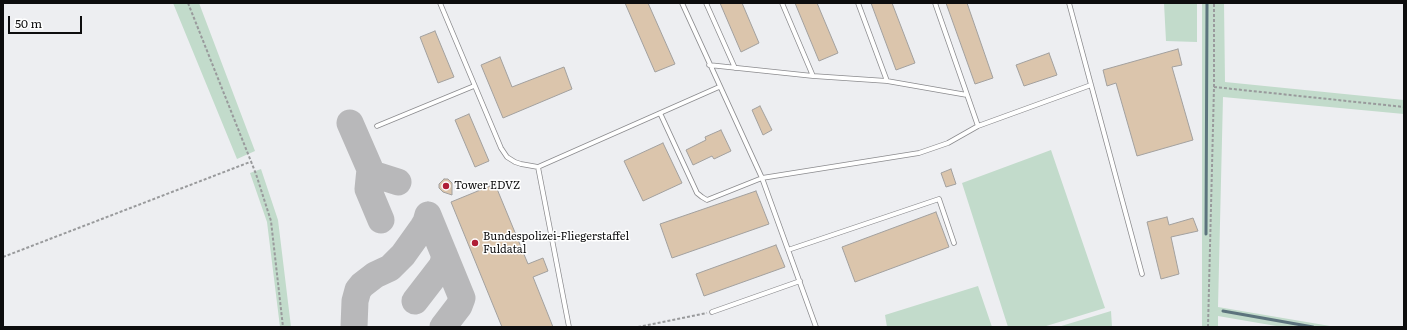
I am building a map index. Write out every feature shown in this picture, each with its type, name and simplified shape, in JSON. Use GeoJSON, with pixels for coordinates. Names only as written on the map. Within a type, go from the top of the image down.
{"type":"FeatureCollection","features":[{"type":"Feature","properties":{"kind":"lane"},"geometry":{"type":"LineString","coordinates":[[440,3],[501,148],[508,157],[521,164],[538,167],[719,86]]}},
{"type":"Feature","properties":{"kind":"lane"},"geometry":{"type":"LineString","coordinates":[[682,3],[762,178],[816,327]]}},
{"type":"Feature","properties":{"kind":"lane"},"geometry":{"type":"LineString","coordinates":[[706,3],[735,68]]}},
{"type":"Feature","properties":{"kind":"lane"},"geometry":{"type":"LineString","coordinates":[[782,3],[813,76]]}},
{"type":"Feature","properties":{"kind":"lane"},"geometry":{"type":"LineString","coordinates":[[858,3],[887,81]]}},
{"type":"Feature","properties":{"kind":"lane"},"geometry":{"type":"LineString","coordinates":[[935,3],[978,126]]}},
{"type":"Feature","properties":{"kind":"lane"},"geometry":{"type":"LineString","coordinates":[[1068,3],[1142,274]]}},
{"type":"Feature","properties":{"kind":"lane"},"geometry":{"type":"LineString","coordinates":[[709,64],[813,76],[887,81],[967,95]]}},
{"type":"Feature","properties":{"kind":"lane"},"geometry":{"type":"LineString","coordinates":[[660,113],[697,193],[707,200],[762,178],[919,153],[948,143],[978,126],[1091,85]]}},
{"type":"Feature","properties":{"kind":"lane"},"geometry":{"type":"LineString","coordinates":[[377,126],[474,86]]}},
{"type":"Feature","properties":{"kind":"lane"},"geometry":{"type":"LineString","coordinates":[[538,167],[569,327]]}},
{"type":"Feature","properties":{"kind":"lane"},"geometry":{"type":"LineString","coordinates":[[788,250],[939,199],[954,243]]}},
{"type":"Feature","properties":{"kind":"lane"},"geometry":{"type":"LineString","coordinates":[[712,312],[800,281]]}},
{"type":"Feature","properties":{"kind":"path"},"geometry":{"type":"LineString","coordinates":[[188,3],[256,174],[270,221],[283,327]]}},
{"type":"Feature","properties":{"kind":"path"},"geometry":{"type":"LineString","coordinates":[[1208,327],[1214,87],[1214,3]]}},
{"type":"Feature","properties":{"kind":"path"},"geometry":{"type":"LineString","coordinates":[[1214,87],[1404,107]]}},
{"type":"Feature","properties":{"kind":"path"},"geometry":{"type":"LineString","coordinates":[[3,258],[250,162]]}},
{"type":"Feature","properties":{"kind":"path"},"geometry":{"type":"LineString","coordinates":[[638,327],[712,312]]}},
{"type":"Feature","properties":{"kind":"green space"},"geometry":{"type":"Polygon","coordinates":[[[173,3],[199,3],[255,151],[237,159],[173,3]]]}},
{"type":"Feature","properties":{"kind":"green space"},"geometry":{"type":"Polygon","coordinates":[[[1164,3],[1197,3],[1197,42],[1166,41],[1164,3]]]}},
{"type":"Feature","properties":{"kind":"green space"},"geometry":{"type":"Polygon","coordinates":[[[1202,3],[1224,3],[1225,82],[1404,100],[1404,114],[1223,97],[1218,307],[1336,327],[1282,327],[1218,316],[1218,327],[1202,327],[1202,3]]]}},
{"type":"Feature","properties":{"kind":"green space"},"geometry":{"type":"Polygon","coordinates":[[[1051,150],[1105,308],[1043,327],[1008,327],[962,183],[1051,150]]]}},
{"type":"Feature","properties":{"kind":"green space"},"geometry":{"type":"Polygon","coordinates":[[[261,169],[278,220],[291,327],[280,327],[267,222],[250,173],[261,169]]]}},
{"type":"Feature","properties":{"kind":"green space"},"geometry":{"type":"Polygon","coordinates":[[[978,286],[992,327],[887,327],[885,315],[978,286]]]}},
{"type":"Feature","properties":{"kind":"green space"},"geometry":{"type":"Polygon","coordinates":[[[1111,311],[1112,327],[1058,327],[1111,311]]]}},
{"type":"Feature","properties":{"kind":"building"},"geometry":{"type":"Polygon","coordinates":[[[625,3],[648,3],[675,64],[655,72],[625,3]]]}},
{"type":"Feature","properties":{"kind":"building"},"geometry":{"type":"Polygon","coordinates":[[[720,3],[742,3],[759,43],[741,52],[720,3]]]}},
{"type":"Feature","properties":{"kind":"building"},"geometry":{"type":"Polygon","coordinates":[[[795,3],[817,3],[838,53],[819,61],[795,3]]]}},
{"type":"Feature","properties":{"kind":"building"},"geometry":{"type":"Polygon","coordinates":[[[871,3],[892,3],[915,63],[896,70],[871,3]]]}},
{"type":"Feature","properties":{"kind":"building"},"geometry":{"type":"Polygon","coordinates":[[[946,3],[967,3],[993,78],[975,84],[946,3]]]}},
{"type":"Feature","properties":{"kind":"building"},"geometry":{"type":"Polygon","coordinates":[[[435,31],[454,77],[438,83],[420,37],[435,31]]]}},
{"type":"Feature","properties":{"kind":"building"},"geometry":{"type":"Polygon","coordinates":[[[1178,49],[1182,65],[1172,67],[1193,140],[1137,156],[1116,83],[1107,86],[1103,70],[1178,49]]]}},
{"type":"Feature","properties":{"kind":"building"},"geometry":{"type":"Polygon","coordinates":[[[1049,53],[1057,75],[1024,86],[1016,65],[1049,53]]]}},
{"type":"Feature","properties":{"kind":"building"},"geometry":{"type":"Polygon","coordinates":[[[500,57],[512,87],[564,67],[572,89],[503,118],[481,65],[500,57]]]}},
{"type":"Feature","properties":{"kind":"building"},"geometry":{"type":"Polygon","coordinates":[[[760,106],[772,130],[763,135],[752,110],[760,106]]]}},
{"type":"Feature","properties":{"kind":"building"},"geometry":{"type":"Polygon","coordinates":[[[469,114],[489,161],[475,167],[455,120],[469,114]]]}},
{"type":"Feature","properties":{"kind":"building"},"geometry":{"type":"Polygon","coordinates":[[[721,130],[731,151],[714,159],[712,156],[693,165],[686,150],[706,140],[705,137],[721,130]]]}},
{"type":"Feature","properties":{"kind":"building"},"geometry":{"type":"Polygon","coordinates":[[[663,143],[682,183],[643,201],[624,161],[663,143]]]}},
{"type":"Feature","properties":{"kind":"building"},"geometry":{"type":"Polygon","coordinates":[[[951,169],[956,184],[946,187],[941,173],[951,169]]]}},
{"type":"Feature","properties":{"kind":"building","name":"Tower EDVZ"},"geometry":{"type":"Polygon","coordinates":[[[444,179],[448,179],[452,183],[452,195],[443,192],[439,188],[439,184],[444,179]]]}},
{"type":"Feature","properties":{"kind":"building"},"geometry":{"type":"Polygon","coordinates":[[[495,184],[528,264],[543,258],[548,271],[533,277],[553,327],[502,327],[451,202],[495,184]]]}},
{"type":"Feature","properties":{"kind":"building"},"geometry":{"type":"Polygon","coordinates":[[[756,191],[769,224],[672,258],[660,224],[756,191]]]}},
{"type":"Feature","properties":{"kind":"building"},"geometry":{"type":"Polygon","coordinates":[[[936,212],[949,247],[855,282],[842,247],[936,212]]]}},
{"type":"Feature","properties":{"kind":"building"},"geometry":{"type":"Polygon","coordinates":[[[1167,217],[1169,225],[1193,218],[1198,231],[1171,237],[1179,274],[1161,279],[1147,222],[1167,217]]]}},
{"type":"Feature","properties":{"kind":"building"},"geometry":{"type":"Polygon","coordinates":[[[776,245],[785,267],[704,296],[696,274],[776,245]]]}},
{"type":"Feature","properties":{"kind":"waterway"},"geometry":{"type":"LineString","coordinates":[[1206,234],[1207,3]]}},
{"type":"Feature","properties":{"kind":"waterway"},"geometry":{"type":"LineString","coordinates":[[1223,311],[1313,327]]}},
{"type":"Feature","properties":{"kind":"taxiway"},"geometry":{"type":"LineString","coordinates":[[350,123],[370,169],[368,189],[381,220]]}},
{"type":"Feature","properties":{"kind":"taxiway"},"geometry":{"type":"LineString","coordinates":[[370,169],[372,173],[376,175],[398,182]]}},
{"type":"Feature","properties":{"kind":"taxiway"},"geometry":{"type":"LineString","coordinates":[[428,215],[462,298],[459,306],[443,327]]}},
{"type":"Feature","properties":{"kind":"taxiway"},"geometry":{"type":"LineString","coordinates":[[354,327],[355,301],[358,290],[375,275],[390,268],[403,255],[423,227],[428,215]]}},
{"type":"Feature","properties":{"kind":"taxiway"},"geometry":{"type":"LineString","coordinates":[[415,301],[442,266],[444,254]]}},
{"type":"Feature","properties":{"kind":"place","name":"Tower EDVZ"},"geometry":{"type":"Point","coordinates":[446,186]}},
{"type":"Feature","properties":{"kind":"place","name":"Bundespolizei-Fliegerstaffel Fuldatal"},"geometry":{"type":"Point","coordinates":[475,243]}}]}
